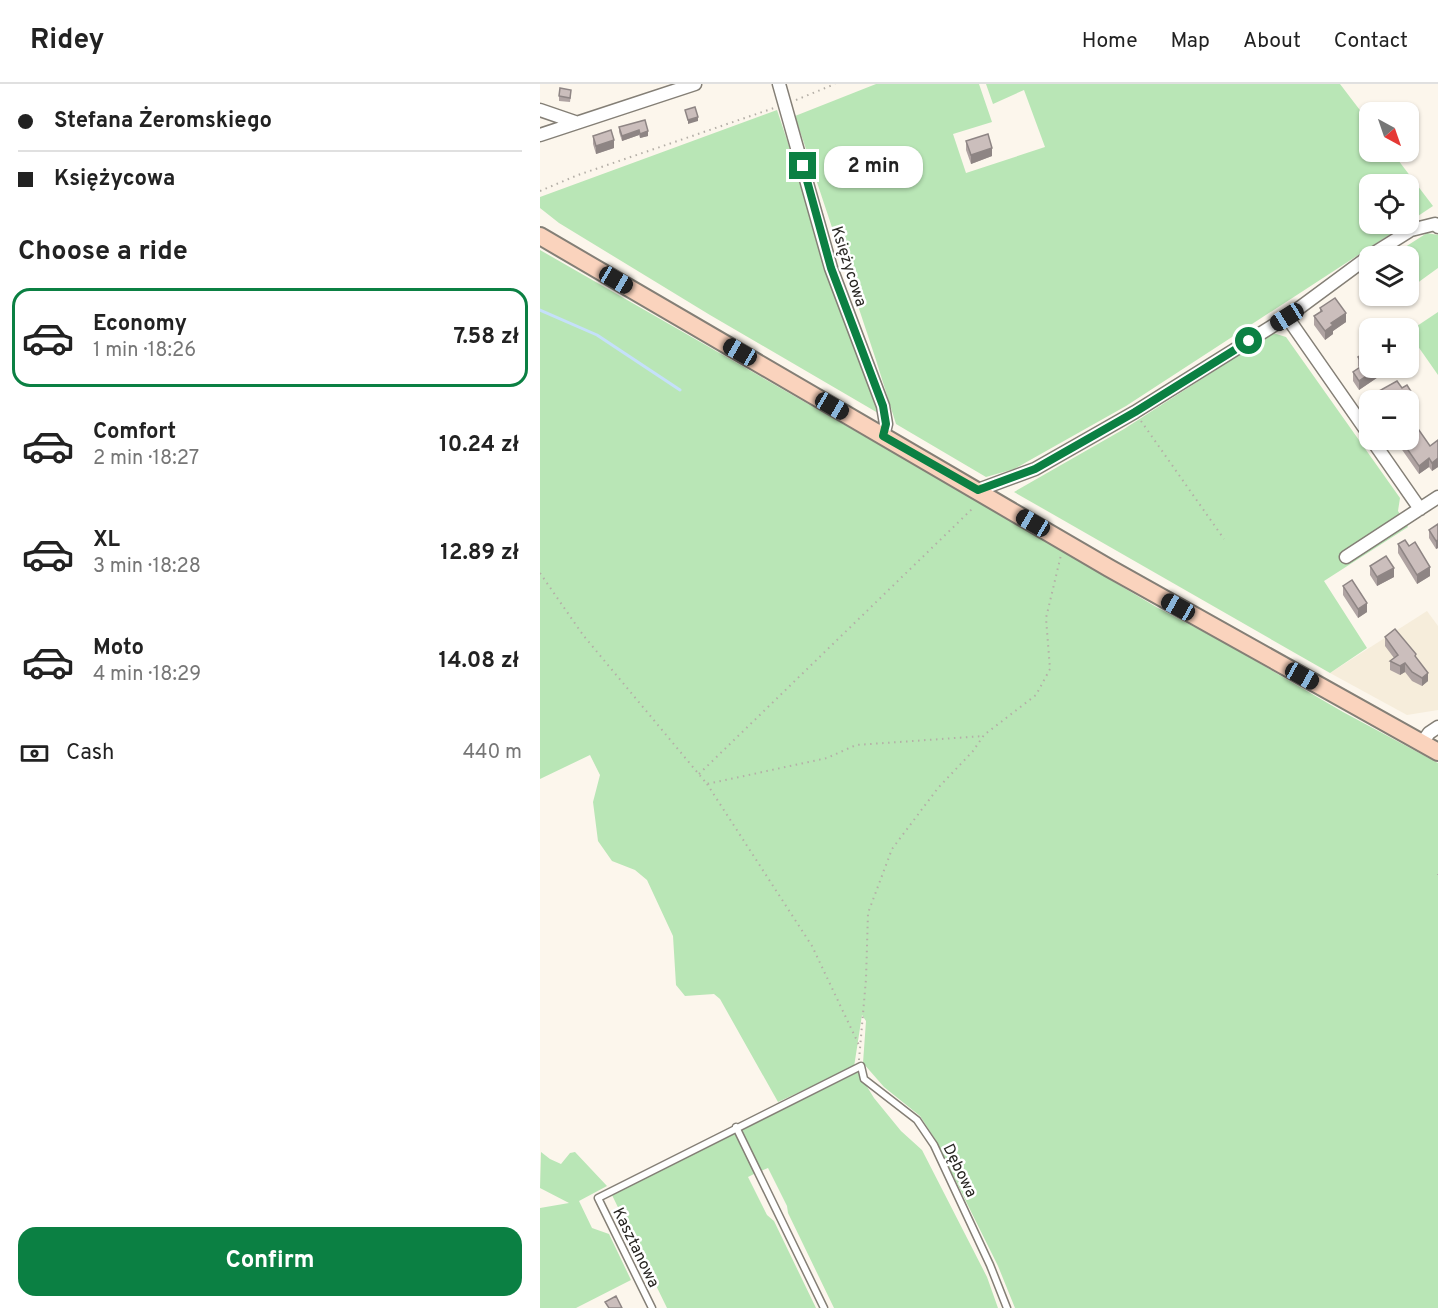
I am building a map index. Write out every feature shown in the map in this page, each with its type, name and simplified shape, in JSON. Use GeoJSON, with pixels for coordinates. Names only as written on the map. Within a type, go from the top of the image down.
{"type":"FeatureCollection","features":[{"type":"Feature","properties":{"kind":"street"},"geometry":{"type":"LineString","coordinates":[[540,135],[695,84]]}},
{"type":"Feature","properties":{"kind":"street","name":"Księżycowa"},"geometry":{"type":"LineString","coordinates":[[779,84],[831,268],[883,406],[886,424],[883,436]]}},
{"type":"Feature","properties":{"kind":"street"},"geometry":{"type":"LineString","coordinates":[[540,110],[575,122]]}},
{"type":"Feature","properties":{"kind":"street"},"geometry":{"type":"LineString","coordinates":[[978,490],[1035,469],[1135,412],[1287,317],[1371,255],[1412,230],[1435,224],[1438,227]]}},
{"type":"Feature","properties":{"kind":"street"},"geometry":{"type":"LineString","coordinates":[[540,236],[1065,542],[1438,752]]}},
{"type":"Feature","properties":{"kind":"street"},"geometry":{"type":"LineString","coordinates":[[1287,317],[1359,421]]}},
{"type":"Feature","properties":{"kind":"street"},"geometry":{"type":"LineString","coordinates":[[1379,450],[1420,509]]}},
{"type":"Feature","properties":{"kind":"street"},"geometry":{"type":"LineString","coordinates":[[1346,557],[1438,497]]}},
{"type":"Feature","properties":{"kind":"street"},"geometry":{"type":"LineString","coordinates":[[1422,743],[1429,733],[1438,727]]}},
{"type":"Feature","properties":{"kind":"lane"},"geometry":{"type":"LineString","coordinates":[[824,1308],[736,1127],[861,1066]]}},
{"type":"Feature","properties":{"kind":"lane","name":"Dębowa"},"geometry":{"type":"LineString","coordinates":[[861,1066],[864,1079],[918,1120],[934,1145],[990,1265],[1007,1308]]}},
{"type":"Feature","properties":{"kind":"lane","name":"Kasztanowa"},"geometry":{"type":"LineString","coordinates":[[652,1308],[598,1198],[736,1127]]}},
{"type":"Feature","properties":{"kind":"path"},"geometry":{"type":"LineString","coordinates":[[540,191],[835,84]]}},
{"type":"Feature","properties":{"kind":"path"},"geometry":{"type":"LineString","coordinates":[[1135,412],[1224,538]]}},
{"type":"Feature","properties":{"kind":"path"},"geometry":{"type":"LineString","coordinates":[[699,774],[973,508]]}},
{"type":"Feature","properties":{"kind":"path"},"geometry":{"type":"LineString","coordinates":[[861,1066],[858,1056],[866,979],[868,913],[891,849],[938,788],[973,751],[984,735],[1036,695],[1050,669],[1047,618],[1057,566],[1065,542]]}},
{"type":"Feature","properties":{"kind":"path"},"geometry":{"type":"LineString","coordinates":[[540,573],[583,635],[707,784],[812,946],[859,1046]]}},
{"type":"Feature","properties":{"kind":"path"},"geometry":{"type":"LineString","coordinates":[[707,784],[827,758],[856,745],[984,735]]}},
{"type":"Feature","properties":{"kind":"shaded area"},"geometry":{"type":"Polygon","coordinates":[[[1427,611],[1438,626],[1438,710],[1407,715],[1330,673],[1427,611]]]}},
{"type":"Feature","properties":{"kind":"green space"},"geometry":{"type":"Polygon","coordinates":[[[876,84],[979,84],[992,122],[953,134],[966,173],[1045,147],[1024,90],[993,104],[986,84],[1340,84],[1359,109],[1359,162],[1400,162],[1409,174],[1359,174],[1359,234],[1391,234],[1372,246],[1359,246],[1359,255],[1126,406],[1014,469],[986,477],[896,424],[795,116],[876,84]]]}},
{"type":"Feature","properties":{"kind":"green space"},"geometry":{"type":"Polygon","coordinates":[[[777,110],[878,413],[710,315],[559,223],[540,208],[540,197],[777,110]]]}},
{"type":"Feature","properties":{"kind":"green space"},"geometry":{"type":"Polygon","coordinates":[[[1419,188],[1433,206],[1419,215],[1419,188]]]}},
{"type":"Feature","properties":{"kind":"green space"},"geometry":{"type":"Polygon","coordinates":[[[1427,233],[1438,235],[1438,268],[1419,282],[1419,246],[1407,246],[1427,233]]]}},
{"type":"Feature","properties":{"kind":"green space"},"geometry":{"type":"Polygon","coordinates":[[[540,250],[965,494],[1158,608],[1438,763],[1438,1308],[1015,1308],[998,1266],[935,1139],[920,1116],[884,1087],[863,1063],[866,1021],[862,1015],[854,1067],[778,1102],[720,999],[714,994],[685,996],[676,985],[673,936],[647,880],[635,870],[612,861],[598,841],[593,802],[600,775],[590,755],[540,779],[540,250]]]}},
{"type":"Feature","properties":{"kind":"green space"},"geometry":{"type":"Polygon","coordinates":[[[1438,312],[1438,375],[1419,348],[1419,325],[1438,312]]]}},
{"type":"Feature","properties":{"kind":"green space"},"geometry":{"type":"Polygon","coordinates":[[[1273,333],[1286,337],[1359,440],[1359,450],[1366,450],[1400,498],[1398,511],[1408,527],[1324,581],[1367,648],[1330,673],[1014,492],[1124,429],[1273,333]]]}},
{"type":"Feature","properties":{"kind":"green space"},"geometry":{"type":"Polygon","coordinates":[[[858,1072],[874,1098],[901,1131],[922,1150],[987,1277],[998,1308],[834,1308],[768,1168],[761,1171],[741,1130],[858,1072]]]}},
{"type":"Feature","properties":{"kind":"green space"},"geometry":{"type":"Polygon","coordinates":[[[736,1132],[756,1173],[748,1177],[767,1215],[774,1221],[816,1308],[667,1308],[611,1193],[736,1132]]]}},
{"type":"Feature","properties":{"kind":"green space"},"geometry":{"type":"Polygon","coordinates":[[[541,1152],[561,1164],[570,1153],[575,1152],[607,1186],[579,1201],[592,1228],[609,1234],[631,1280],[576,1308],[540,1308],[540,1208],[569,1203],[540,1188],[541,1152]]]}},
{"type":"Feature","properties":{"kind":"building"},"geometry":{"type":"Polygon","coordinates":[[[560,88],[571,90],[570,98],[559,96],[560,88]]]}},
{"type":"Feature","properties":{"kind":"building"},"geometry":{"type":"Polygon","coordinates":[[[695,107],[698,117],[688,120],[685,110],[695,107]]]}},
{"type":"Feature","properties":{"kind":"building"},"geometry":{"type":"Polygon","coordinates":[[[645,120],[648,131],[640,134],[639,130],[622,136],[619,127],[645,120]]]}},
{"type":"Feature","properties":{"kind":"building"},"geometry":{"type":"Polygon","coordinates":[[[611,130],[614,140],[596,146],[593,136],[611,130]]]}},
{"type":"Feature","properties":{"kind":"building"},"geometry":{"type":"Polygon","coordinates":[[[988,134],[992,148],[971,155],[966,141],[988,134]]]}},
{"type":"Feature","properties":{"kind":"building"},"geometry":{"type":"Polygon","coordinates":[[[1335,298],[1346,313],[1331,323],[1333,325],[1325,331],[1314,316],[1322,311],[1320,308],[1335,298]]]}},
{"type":"Feature","properties":{"kind":"building"},"geometry":{"type":"Polygon","coordinates":[[[1359,368],[1359,378],[1364,378],[1359,381],[1353,372],[1359,368]]]}},
{"type":"Feature","properties":{"kind":"building"},"geometry":{"type":"Polygon","coordinates":[[[1397,381],[1402,388],[1407,385],[1410,390],[1381,390],[1397,381]]]}},
{"type":"Feature","properties":{"kind":"building"},"geometry":{"type":"Polygon","coordinates":[[[1419,430],[1430,446],[1438,440],[1438,458],[1432,463],[1429,458],[1419,466],[1408,450],[1419,450],[1419,430]]]}},
{"type":"Feature","properties":{"kind":"building"},"geometry":{"type":"Polygon","coordinates":[[[1438,524],[1438,540],[1436,541],[1429,530],[1438,524]]]}},
{"type":"Feature","properties":{"kind":"building"},"geometry":{"type":"Polygon","coordinates":[[[1405,540],[1409,546],[1415,542],[1430,567],[1417,575],[1398,544],[1405,540]]]}},
{"type":"Feature","properties":{"kind":"building"},"geometry":{"type":"Polygon","coordinates":[[[1386,556],[1394,568],[1377,577],[1370,566],[1386,556]]]}},
{"type":"Feature","properties":{"kind":"building"},"geometry":{"type":"Polygon","coordinates":[[[1352,580],[1367,603],[1358,609],[1343,586],[1352,580]]]}},
{"type":"Feature","properties":{"kind":"building"},"geometry":{"type":"Polygon","coordinates":[[[1395,629],[1416,654],[1415,656],[1428,673],[1422,678],[1412,672],[1405,663],[1400,666],[1390,661],[1398,655],[1385,637],[1395,629]]]}},
{"type":"Feature","properties":{"kind":"building"},"geometry":{"type":"Polygon","coordinates":[[[616,1296],[622,1308],[609,1308],[605,1302],[616,1296]]]}},
{"type":"Feature","properties":{"kind":"waterway"},"geometry":{"type":"LineString","coordinates":[[540,310],[597,335],[680,390]]}},
{"type":"Feature","properties":{"kind":"route"},"geometry":{"type":"LineString","coordinates":[[803,166],[831,268],[862,355],[878,389],[886,424],[883,436],[978,490],[1035,469],[1135,412],[1249,341]]}}]}
